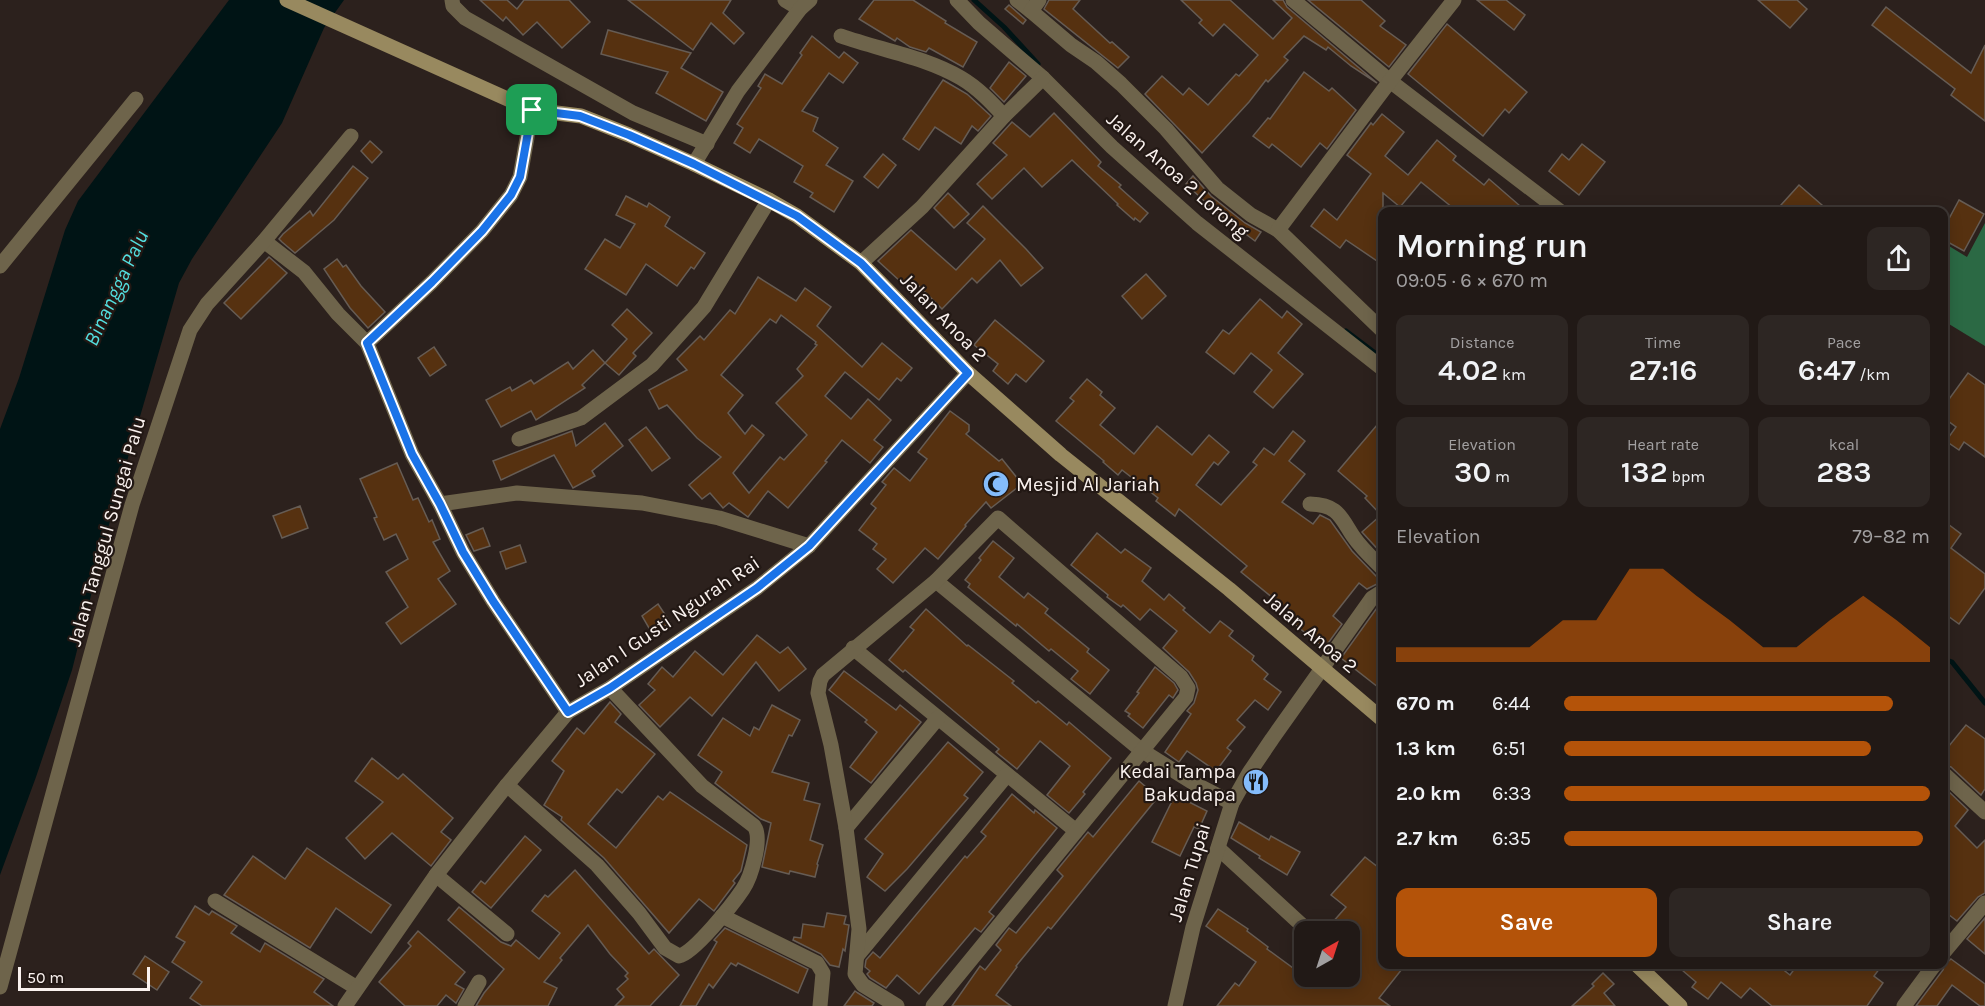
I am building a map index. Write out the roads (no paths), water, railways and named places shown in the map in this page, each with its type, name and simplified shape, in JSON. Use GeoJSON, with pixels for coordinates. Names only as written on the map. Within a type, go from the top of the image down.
{"type":"FeatureCollection","features":[{"type":"Feature","properties":{"kind":"street","name":"Jalan Anoa 2"},"geometry":{"type":"LineString","coordinates":[[287,0],[532,110],[580,116],[629,135],[769,200],[797,216],[861,263],[968,373],[1061,455],[1229,589],[1378,716]]}},
{"type":"Feature","properties":{"kind":"street"},"geometry":{"type":"LineString","coordinates":[[452,0],[453,6],[465,18],[633,112],[707,144]]}},
{"type":"Feature","properties":{"kind":"street"},"geometry":{"type":"LineString","coordinates":[[694,164],[738,91],[805,5],[785,0]]}},
{"type":"Feature","properties":{"kind":"street","name":"Jalan Anoa 2 Lorong"},"geometry":{"type":"LineString","coordinates":[[957,0],[979,23],[1043,78],[1112,147],[1197,223],[1378,365]]}},
{"type":"Feature","properties":{"kind":"street"},"geometry":{"type":"LineString","coordinates":[[1017,0],[1035,5],[1071,45],[1096,62],[1121,84],[1166,129],[1217,188],[1251,215],[1278,230],[1378,326]]}},
{"type":"Feature","properties":{"kind":"street"},"geometry":{"type":"LineString","coordinates":[[1293,0],[1390,81],[1555,207]]}},
{"type":"Feature","properties":{"kind":"street"},"geometry":{"type":"LineString","coordinates":[[1278,230],[1390,81],[1455,0]]}},
{"type":"Feature","properties":{"kind":"street"},"geometry":{"type":"LineString","coordinates":[[841,36],[940,67],[987,97],[1004,116]]}},
{"type":"Feature","properties":{"kind":"street"},"geometry":{"type":"LineString","coordinates":[[861,263],[922,207],[1004,116],[1043,78]]}},
{"type":"Feature","properties":{"kind":"street"},"geometry":{"type":"LineString","coordinates":[[0,267],[136,99]]}},
{"type":"Feature","properties":{"kind":"street"},"geometry":{"type":"LineString","coordinates":[[367,343],[482,231],[511,195],[520,177],[532,110]]}},
{"type":"Feature","properties":{"kind":"street","name":"Jalan Tanggul Sungai Palu"},"geometry":{"type":"LineString","coordinates":[[0,987],[132,505],[190,330],[207,304],[264,241],[351,136]]}},
{"type":"Feature","properties":{"kind":"street"},"geometry":{"type":"LineString","coordinates":[[519,439],[581,418],[652,365],[704,307],[769,200]]}},
{"type":"Feature","properties":{"kind":"street"},"geometry":{"type":"LineString","coordinates":[[264,241],[304,272],[338,314],[367,343],[412,454],[463,552],[493,601],[568,712]]}},
{"type":"Feature","properties":{"kind":"street","name":"Jalan I Gusti Ngurah Rai"},"geometry":{"type":"LineString","coordinates":[[353,1000],[436,875],[568,712],[610,688],[757,588],[809,546],[968,373]]}},
{"type":"Feature","properties":{"kind":"street"},"geometry":{"type":"LineString","coordinates":[[440,504],[517,493],[642,503],[719,518],[809,546]]}},
{"type":"Feature","properties":{"kind":"street"},"geometry":{"type":"LineString","coordinates":[[1310,504],[1332,507],[1346,522],[1353,536],[1378,564]]}},
{"type":"Feature","properties":{"kind":"street"},"geometry":{"type":"LineString","coordinates":[[897,1006],[857,979],[855,970],[858,929],[846,828],[818,687],[823,675],[936,581],[998,518],[1181,677],[1188,688],[1186,697],[933,1006]]}},
{"type":"Feature","properties":{"kind":"street"},"geometry":{"type":"LineString","coordinates":[[936,581],[1141,750],[1195,784],[1233,803]]}},
{"type":"Feature","properties":{"kind":"street","name":"Jalan Tupai"},"geometry":{"type":"LineString","coordinates":[[1180,1003],[1192,927],[1233,803],[1249,773],[1321,668],[1372,598],[1378,594]]}},
{"type":"Feature","properties":{"kind":"street"},"geometry":{"type":"LineString","coordinates":[[853,648],[1076,831]]}},
{"type":"Feature","properties":{"kind":"street"},"geometry":{"type":"LineString","coordinates":[[507,785],[597,865],[639,913],[665,948],[673,954],[682,956],[688,952],[722,916],[744,887],[756,849],[756,829],[702,786],[610,688]]}},
{"type":"Feature","properties":{"kind":"street"},"geometry":{"type":"LineString","coordinates":[[846,828],[938,718]]}},
{"type":"Feature","properties":{"kind":"street"},"geometry":{"type":"LineString","coordinates":[[857,956],[1007,775]]}},
{"type":"Feature","properties":{"kind":"street"},"geometry":{"type":"LineString","coordinates":[[1948,778],[1985,812]]}},
{"type":"Feature","properties":{"kind":"street"},"geometry":{"type":"LineString","coordinates":[[1218,848],[1297,921]]}},
{"type":"Feature","properties":{"kind":"street"},"geometry":{"type":"LineString","coordinates":[[436,875],[507,934]]}},
{"type":"Feature","properties":{"kind":"street"},"geometry":{"type":"LineString","coordinates":[[214,901],[353,1000]]}},
{"type":"Feature","properties":{"kind":"street"},"geometry":{"type":"LineString","coordinates":[[1949,933],[1985,903]]}},
{"type":"Feature","properties":{"kind":"street"},"geometry":{"type":"LineString","coordinates":[[722,916],[817,963],[823,973],[820,1006]]}},
{"type":"Feature","properties":{"kind":"street"},"geometry":{"type":"LineString","coordinates":[[1641,969],[1680,1006]]}},
{"type":"Feature","properties":{"kind":"street"},"geometry":{"type":"LineString","coordinates":[[1904,1006],[1931,969]]}},
{"type":"Feature","properties":{"kind":"street"},"geometry":{"type":"LineString","coordinates":[[465,1006],[479,981]]}},
{"type":"Feature","properties":{"kind":"water","name":"Binangga Palu"},"geometry":{"type":"Polygon","coordinates":[[[229,0],[344,0],[324,28],[282,123],[192,259],[179,283],[113,509],[72,670],[0,875],[0,429],[19,378],[65,230],[78,201],[229,0]]]}},
{"type":"Feature","properties":{"kind":"waterway"},"geometry":{"type":"LineString","coordinates":[[974,0],[1004,27],[1038,64]]}},
{"type":"Feature","properties":{"kind":"waterway"},"geometry":{"type":"LineString","coordinates":[[1346,331],[1378,355]]}},
{"type":"Feature","properties":{"kind":"waterway"},"geometry":{"type":"LineString","coordinates":[[1948,660],[1952,662],[1985,703]]}},
{"type":"Feature","properties":{"kind":"place","name":"Mesjid Al Jariah"},"geometry":{"type":"Point","coordinates":[996,484]}},
{"type":"Feature","properties":{"kind":"place","name":"Kedai Tampa Bakudapa"},"geometry":{"type":"Point","coordinates":[1256,782]}}]}
